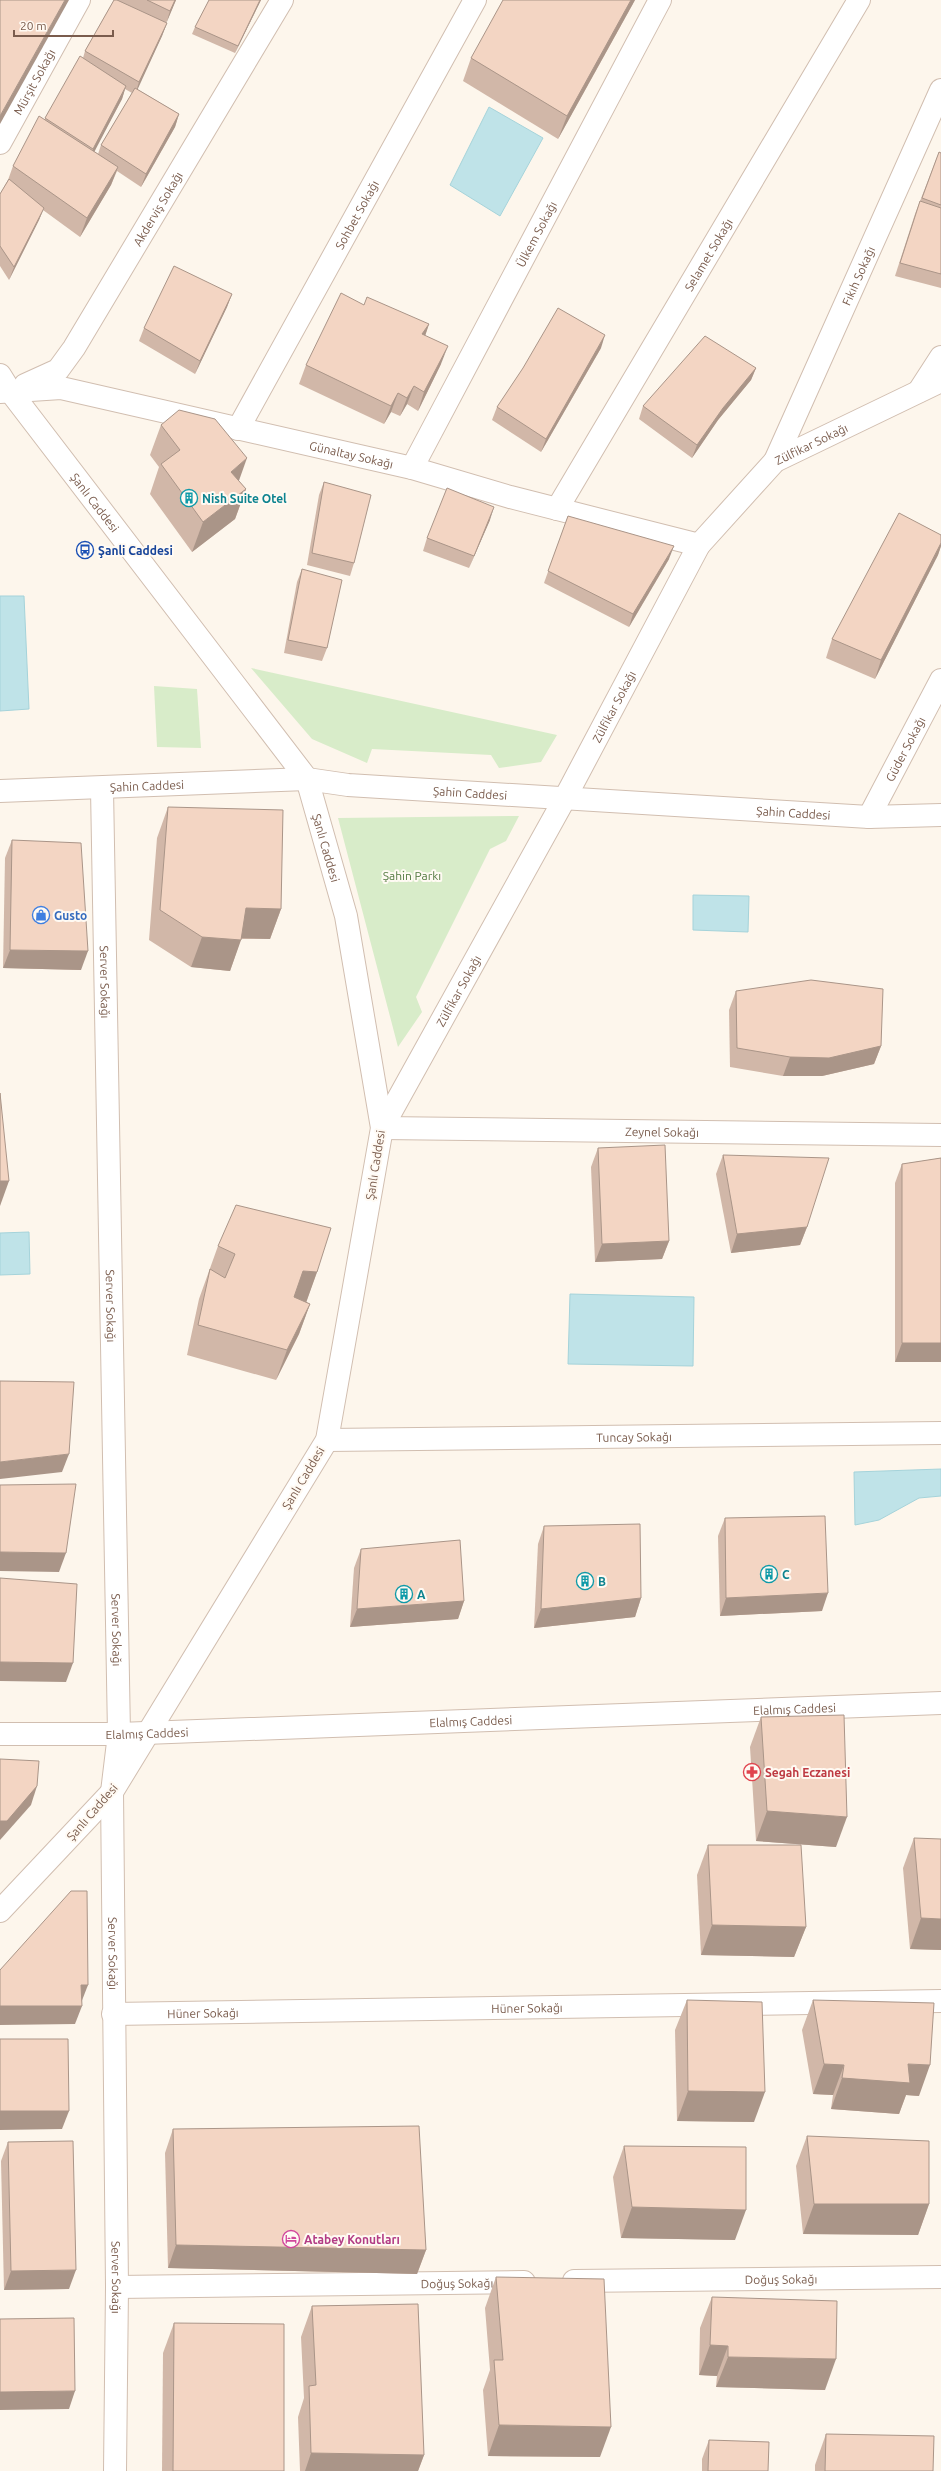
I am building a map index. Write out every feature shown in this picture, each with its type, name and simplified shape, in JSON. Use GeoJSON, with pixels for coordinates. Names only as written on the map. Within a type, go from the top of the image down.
{"type":"FeatureCollection","features":[{"type":"Feature","properties":{"kind":"street","name":"Mürşit Sokağı"},"geometry":{"type":"LineString","coordinates":[[0,143],[79,0]]}},
{"type":"Feature","properties":{"kind":"street","name":"Akderviş Sokağı"},"geometry":{"type":"LineString","coordinates":[[3,386],[58,370],[62,365],[129,259],[282,0]]}},
{"type":"Feature","properties":{"kind":"street","name":"Sohbet Sokağı"},"geometry":{"type":"LineString","coordinates":[[238,429],[475,0]]}},
{"type":"Feature","properties":{"kind":"street","name":"Ülkem Sokağı"},"geometry":{"type":"LineString","coordinates":[[412,468],[660,0]]}},
{"type":"Feature","properties":{"kind":"street","name":"Selamet Sokağı"},"geometry":{"type":"LineString","coordinates":[[557,509],[860,0]]}},
{"type":"Feature","properties":{"kind":"street","name":"Fıkıh Sokağı"},"geometry":{"type":"LineString","coordinates":[[775,461],[941,90]]}},
{"type":"Feature","properties":{"kind":"street"},"geometry":{"type":"LineString","coordinates":[[919,391],[941,357]]}},
{"type":"Feature","properties":{"kind":"street","name":"Zülfikar Sokağı"},"geometry":{"type":"LineString","coordinates":[[382,1128],[565,798],[699,545],[775,461],[941,381]]}},
{"type":"Feature","properties":{"kind":"street","name":"Günaltay Sokağı"},"geometry":{"type":"LineString","coordinates":[[3,386],[61,388],[412,468],[557,509],[699,545]]}},
{"type":"Feature","properties":{"kind":"street","name":"Şanlı Caddesi"},"geometry":{"type":"LineString","coordinates":[[0,1911],[112,1792],[327,1440],[382,1128],[346,916],[307,779],[3,386]]}},
{"type":"Feature","properties":{"kind":"street","name":"Güder Sokağı"},"geometry":{"type":"LineString","coordinates":[[869,817],[941,680]]}},
{"type":"Feature","properties":{"kind":"street","name":"Şahin Caddesi"},"geometry":{"type":"LineString","coordinates":[[0,791],[307,779],[348,785],[869,817],[941,815]]}},
{"type":"Feature","properties":{"kind":"street","name":"Server Sokağı"},"geometry":{"type":"LineString","coordinates":[[102,788],[119,1734],[112,1792],[117,2287],[115,2471]]}},
{"type":"Feature","properties":{"kind":"street","name":"Zeynel Sokağı"},"geometry":{"type":"LineString","coordinates":[[382,1128],[941,1135]]}},
{"type":"Feature","properties":{"kind":"street","name":"Tuncay Sokağı"},"geometry":{"type":"LineString","coordinates":[[327,1440],[941,1433]]}},
{"type":"Feature","properties":{"kind":"street","name":"Elalmış Caddesi"},"geometry":{"type":"LineString","coordinates":[[0,1734],[119,1734],[941,1703]]}},
{"type":"Feature","properties":{"kind":"street","name":"Hüner Sokağı"},"geometry":{"type":"LineString","coordinates":[[114,2014],[941,2001]]}},
{"type":"Feature","properties":{"kind":"street","name":"Doğuş Sokağı"},"geometry":{"type":"LineString","coordinates":[[117,2287],[941,2277]]}},
{"type":"Feature","properties":{"kind":"green space"},"geometry":{"type":"Polygon","coordinates":[[[251,668],[557,735],[541,762],[499,768],[491,755],[372,749],[367,763],[312,739],[251,668]]]}},
{"type":"Feature","properties":{"kind":"green space"},"geometry":{"type":"Polygon","coordinates":[[[154,686],[197,689],[201,748],[157,747],[154,686]]]}},
{"type":"Feature","properties":{"kind":"green space","name":"Şahin Parkı"},"geometry":{"type":"Polygon","coordinates":[[[519,816],[506,841],[490,849],[416,997],[422,1012],[398,1047],[338,818],[519,816]]]}},
{"type":"Feature","properties":{"kind":"water"},"geometry":{"type":"Polygon","coordinates":[[[489,107],[543,138],[500,216],[450,185],[489,107]]]}},
{"type":"Feature","properties":{"kind":"water"},"geometry":{"type":"Polygon","coordinates":[[[0,596],[24,596],[29,709],[0,711],[0,596]]]}},
{"type":"Feature","properties":{"kind":"water"},"geometry":{"type":"Polygon","coordinates":[[[693,895],[749,896],[748,932],[693,930],[693,895]]]}},
{"type":"Feature","properties":{"kind":"water"},"geometry":{"type":"Polygon","coordinates":[[[29,1232],[30,1274],[0,1275],[0,1233],[29,1232]]]}},
{"type":"Feature","properties":{"kind":"water"},"geometry":{"type":"Polygon","coordinates":[[[570,1294],[694,1297],[693,1366],[568,1364],[570,1294]]]}},
{"type":"Feature","properties":{"kind":"water"},"geometry":{"type":"Polygon","coordinates":[[[941,1469],[941,1496],[919,1498],[879,1520],[855,1525],[854,1472],[941,1469]]]}},
{"type":"Feature","properties":{"kind":"building"},"geometry":{"type":"Polygon","coordinates":[[[0,0],[65,0],[0,116],[0,0]]]}},
{"type":"Feature","properties":{"kind":"building"},"geometry":{"type":"Polygon","coordinates":[[[114,0],[167,23],[139,82],[85,51],[114,0]]]}},
{"type":"Feature","properties":{"kind":"building"},"geometry":{"type":"Polygon","coordinates":[[[147,0],[175,0],[170,11],[147,0]]]}},
{"type":"Feature","properties":{"kind":"building"},"geometry":{"type":"Polygon","coordinates":[[[209,0],[260,0],[238,46],[195,27],[209,0]]]}},
{"type":"Feature","properties":{"kind":"building"},"geometry":{"type":"Polygon","coordinates":[[[503,0],[631,0],[567,116],[471,58],[503,0]]]}},
{"type":"Feature","properties":{"kind":"building"},"geometry":{"type":"Polygon","coordinates":[[[80,56],[126,86],[93,149],[45,118],[80,56]]]}},
{"type":"Feature","properties":{"kind":"building"},"geometry":{"type":"Polygon","coordinates":[[[135,88],[179,114],[146,174],[101,145],[135,88]]]}},
{"type":"Feature","properties":{"kind":"building"},"geometry":{"type":"Polygon","coordinates":[[[39,116],[118,167],[87,218],[13,166],[39,116]]]}},
{"type":"Feature","properties":{"kind":"building"},"geometry":{"type":"Polygon","coordinates":[[[939,152],[941,153],[941,205],[922,198],[939,152]]]}},
{"type":"Feature","properties":{"kind":"building"},"geometry":{"type":"Polygon","coordinates":[[[9,179],[44,208],[14,267],[0,246],[0,194],[9,179]]]}},
{"type":"Feature","properties":{"kind":"building"},"geometry":{"type":"Polygon","coordinates":[[[920,201],[941,208],[941,274],[900,263],[920,201]]]}},
{"type":"Feature","properties":{"kind":"building"},"geometry":{"type":"Polygon","coordinates":[[[174,266],[232,294],[200,361],[144,328],[174,266]]]}},
{"type":"Feature","properties":{"kind":"building"},"geometry":{"type":"Polygon","coordinates":[[[341,293],[364,305],[367,297],[429,324],[422,334],[448,346],[424,392],[414,386],[407,398],[398,393],[391,406],[306,365],[341,293]]]}},
{"type":"Feature","properties":{"kind":"building"},"geometry":{"type":"Polygon","coordinates":[[[558,308],[605,335],[546,439],[497,407],[523,368],[558,308]]]}},
{"type":"Feature","properties":{"kind":"building"},"geometry":{"type":"Polygon","coordinates":[[[705,336],[756,368],[723,408],[697,445],[643,406],[705,336]]]}},
{"type":"Feature","properties":{"kind":"building"},"geometry":{"type":"Polygon","coordinates":[[[179,410],[215,419],[247,458],[231,472],[246,489],[203,522],[161,464],[180,450],[161,425],[179,410]]]}},
{"type":"Feature","properties":{"kind":"building"},"geometry":{"type":"Polygon","coordinates":[[[324,482],[371,495],[354,563],[312,553],[324,482]]]}},
{"type":"Feature","properties":{"kind":"building"},"geometry":{"type":"Polygon","coordinates":[[[447,488],[494,507],[474,556],[427,538],[447,488]]]}},
{"type":"Feature","properties":{"kind":"building"},"geometry":{"type":"Polygon","coordinates":[[[899,513],[941,535],[941,543],[881,660],[832,639],[899,513]]]}},
{"type":"Feature","properties":{"kind":"building"},"geometry":{"type":"Polygon","coordinates":[[[568,516],[674,546],[633,614],[548,571],[568,516]]]}},
{"type":"Feature","properties":{"kind":"building"},"geometry":{"type":"Polygon","coordinates":[[[302,569],[342,580],[327,648],[288,640],[302,569]]]}},
{"type":"Feature","properties":{"kind":"building"},"geometry":{"type":"Polygon","coordinates":[[[168,807],[283,810],[281,909],[246,908],[241,940],[202,937],[160,910],[168,807]]]}},
{"type":"Feature","properties":{"kind":"building","name":"Gusto"},"geometry":{"type":"Polygon","coordinates":[[[12,840],[81,843],[88,951],[10,950],[12,840]]]}},
{"type":"Feature","properties":{"kind":"building"},"geometry":{"type":"Polygon","coordinates":[[[811,980],[883,989],[881,1046],[829,1058],[790,1057],[737,1048],[736,991],[811,980]]]}},
{"type":"Feature","properties":{"kind":"building"},"geometry":{"type":"Polygon","coordinates":[[[0,1093],[9,1181],[0,1181],[0,1093]]]}},
{"type":"Feature","properties":{"kind":"building"},"geometry":{"type":"Polygon","coordinates":[[[665,1145],[669,1241],[602,1244],[598,1148],[665,1145]]]}},
{"type":"Feature","properties":{"kind":"building"},"geometry":{"type":"Polygon","coordinates":[[[723,1155],[829,1158],[807,1227],[737,1234],[723,1155]]]}},
{"type":"Feature","properties":{"kind":"building"},"geometry":{"type":"Polygon","coordinates":[[[941,1158],[941,1343],[902,1343],[902,1164],[941,1158]]]}},
{"type":"Feature","properties":{"kind":"building"},"geometry":{"type":"Polygon","coordinates":[[[236,1205],[331,1228],[317,1272],[303,1271],[294,1297],[310,1304],[287,1350],[198,1325],[210,1269],[225,1278],[235,1254],[218,1246],[236,1205]]]}},
{"type":"Feature","properties":{"kind":"building"},"geometry":{"type":"Polygon","coordinates":[[[0,1381],[74,1382],[69,1454],[0,1462],[0,1381]]]}},
{"type":"Feature","properties":{"kind":"building"},"geometry":{"type":"Polygon","coordinates":[[[76,1484],[66,1553],[0,1552],[0,1485],[76,1484]]]}},
{"type":"Feature","properties":{"kind":"building","name":"C"},"geometry":{"type":"Polygon","coordinates":[[[825,1516],[828,1593],[726,1598],[725,1518],[825,1516]]]}},
{"type":"Feature","properties":{"kind":"building","name":"B"},"geometry":{"type":"Polygon","coordinates":[[[640,1524],[641,1598],[541,1609],[544,1526],[640,1524]]]}},
{"type":"Feature","properties":{"kind":"building","name":"A"},"geometry":{"type":"Polygon","coordinates":[[[460,1540],[464,1601],[357,1609],[361,1549],[460,1540]]]}},
{"type":"Feature","properties":{"kind":"building"},"geometry":{"type":"Polygon","coordinates":[[[0,1578],[77,1584],[73,1663],[0,1662],[0,1578]]]}},
{"type":"Feature","properties":{"kind":"building"},"geometry":{"type":"Polygon","coordinates":[[[844,1715],[847,1817],[767,1811],[761,1717],[844,1715]]]}},
{"type":"Feature","properties":{"kind":"building"},"geometry":{"type":"Polygon","coordinates":[[[0,1759],[39,1761],[37,1786],[7,1821],[0,1821],[0,1759]]]}},
{"type":"Feature","properties":{"kind":"building"},"geometry":{"type":"Polygon","coordinates":[[[914,1838],[941,1839],[941,1919],[921,1918],[914,1838]]]}},
{"type":"Feature","properties":{"kind":"building"},"geometry":{"type":"Polygon","coordinates":[[[708,1845],[801,1845],[806,1927],[712,1925],[708,1845]]]}},
{"type":"Feature","properties":{"kind":"building"},"geometry":{"type":"Polygon","coordinates":[[[71,1891],[87,1891],[88,1985],[81,1985],[82,2006],[0,2006],[0,1970],[71,1891]]]}},
{"type":"Feature","properties":{"kind":"building"},"geometry":{"type":"Polygon","coordinates":[[[687,2000],[762,2002],[765,2092],[688,2091],[687,2000]]]}},
{"type":"Feature","properties":{"kind":"building"},"geometry":{"type":"Polygon","coordinates":[[[813,2000],[934,2003],[930,2065],[908,2064],[910,2083],[842,2078],[844,2065],[824,2064],[813,2000]]]}},
{"type":"Feature","properties":{"kind":"building"},"geometry":{"type":"Polygon","coordinates":[[[0,2039],[68,2039],[69,2111],[0,2111],[0,2039]]]}},
{"type":"Feature","properties":{"kind":"building","name":"Atabey Konutları"},"geometry":{"type":"Polygon","coordinates":[[[419,2126],[426,2250],[176,2245],[173,2129],[419,2126]]]}},
{"type":"Feature","properties":{"kind":"building"},"geometry":{"type":"Polygon","coordinates":[[[807,2136],[929,2141],[929,2204],[814,2204],[807,2136]]]}},
{"type":"Feature","properties":{"kind":"building"},"geometry":{"type":"Polygon","coordinates":[[[73,2141],[76,2270],[11,2271],[8,2142],[73,2141]]]}},
{"type":"Feature","properties":{"kind":"building"},"geometry":{"type":"Polygon","coordinates":[[[624,2146],[746,2147],[746,2210],[632,2207],[624,2146]]]}},
{"type":"Feature","properties":{"kind":"building"},"geometry":{"type":"Polygon","coordinates":[[[496,2277],[604,2279],[611,2427],[499,2425],[494,2360],[503,2360],[496,2277]]]}},
{"type":"Feature","properties":{"kind":"building"},"geometry":{"type":"Polygon","coordinates":[[[712,2297],[837,2301],[836,2359],[728,2357],[728,2346],[710,2345],[712,2297]]]}},
{"type":"Feature","properties":{"kind":"building"},"geometry":{"type":"Polygon","coordinates":[[[418,2304],[424,2455],[311,2453],[309,2386],[316,2385],[312,2306],[418,2304]]]}},
{"type":"Feature","properties":{"kind":"building"},"geometry":{"type":"Polygon","coordinates":[[[74,2318],[75,2391],[0,2392],[0,2319],[74,2318]]]}},
{"type":"Feature","properties":{"kind":"building"},"geometry":{"type":"Polygon","coordinates":[[[174,2323],[284,2324],[284,2471],[173,2471],[174,2323]]]}},
{"type":"Feature","properties":{"kind":"building"},"geometry":{"type":"Polygon","coordinates":[[[826,2434],[934,2436],[933,2471],[825,2471],[826,2434]]]}},
{"type":"Feature","properties":{"kind":"building"},"geometry":{"type":"Polygon","coordinates":[[[709,2440],[769,2442],[768,2471],[708,2471],[709,2440]]]}},
{"type":"Feature","properties":{"kind":"place","name":"Nish Suite Otel"},"geometry":{"type":"Point","coordinates":[189,498]}},
{"type":"Feature","properties":{"kind":"place","name":"Şanli Caddesi"},"geometry":{"type":"Point","coordinates":[85,550]}},
{"type":"Feature","properties":{"kind":"place","name":"Gusto"},"geometry":{"type":"Point","coordinates":[41,915]}},
{"type":"Feature","properties":{"kind":"place","name":"C"},"geometry":{"type":"Point","coordinates":[769,1574]}},
{"type":"Feature","properties":{"kind":"place","name":"B"},"geometry":{"type":"Point","coordinates":[585,1581]}},
{"type":"Feature","properties":{"kind":"place","name":"A"},"geometry":{"type":"Point","coordinates":[404,1594]}},
{"type":"Feature","properties":{"kind":"place","name":"Segah Eczanesi"},"geometry":{"type":"Point","coordinates":[752,1772]}},
{"type":"Feature","properties":{"kind":"place","name":"Atabey Konutları"},"geometry":{"type":"Point","coordinates":[291,2239]}}]}
